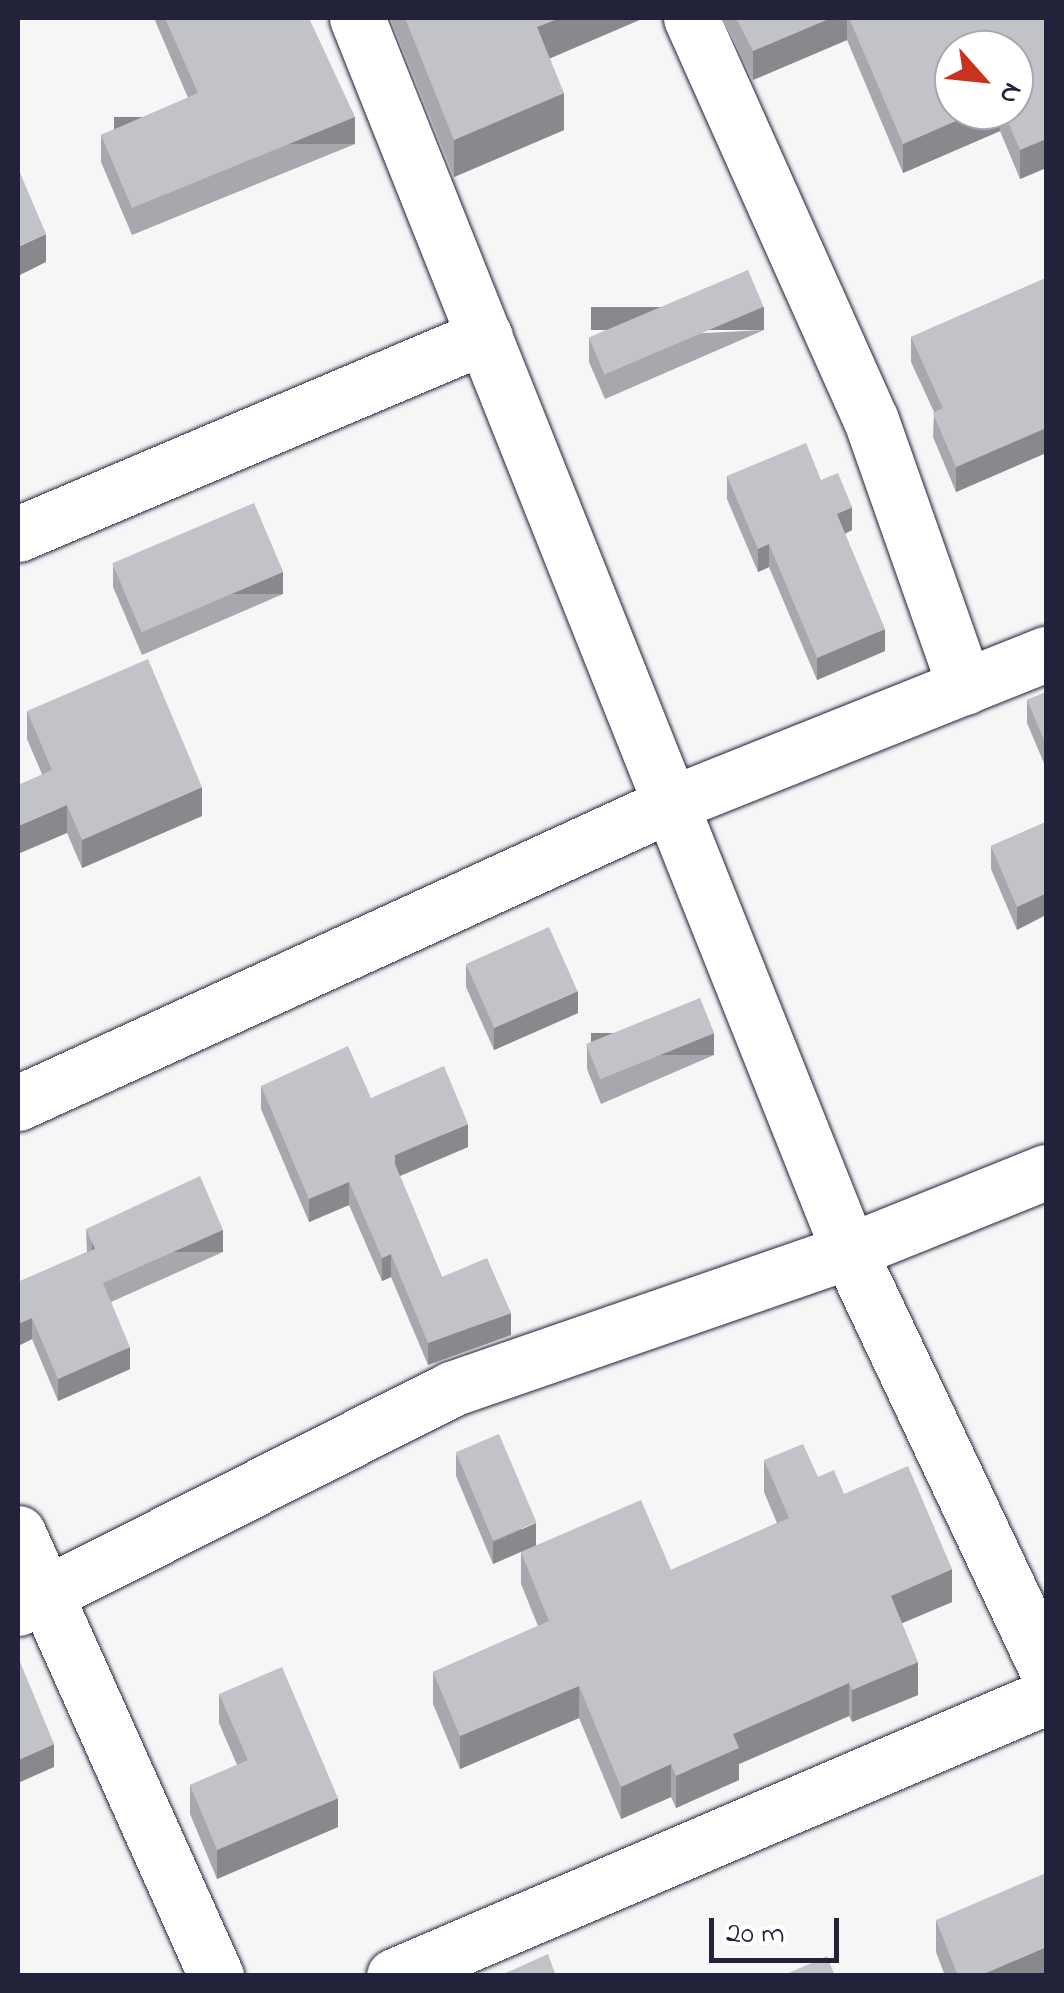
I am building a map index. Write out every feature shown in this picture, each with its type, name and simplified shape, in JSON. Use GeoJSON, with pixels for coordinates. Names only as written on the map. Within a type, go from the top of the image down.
{"type":"FeatureCollection","features":[{"type":"Feature","properties":{"kind":"street"},"geometry":{"type":"LineString","coordinates":[[357,18],[849,1251],[1046,1667]]}},
{"type":"Feature","properties":{"kind":"street"},"geometry":{"type":"LineString","coordinates":[[691,18],[871,420],[964,687]]}},
{"type":"Feature","properties":{"kind":"street"},"geometry":{"type":"LineString","coordinates":[[18,534],[485,336]]}},
{"type":"Feature","properties":{"kind":"street"},"geometry":{"type":"LineString","coordinates":[[18,1103],[673,803],[1046,654]]}},
{"type":"Feature","properties":{"kind":"street"},"geometry":{"type":"LineString","coordinates":[[32,1603],[452,1389],[849,1251],[1046,1172]]}},
{"type":"Feature","properties":{"kind":"street"},"geometry":{"type":"LineString","coordinates":[[18,1533],[32,1603],[216,1976]]}},
{"type":"Feature","properties":{"kind":"street"},"geometry":{"type":"LineString","coordinates":[[394,1976],[1046,1697]]}},
{"type":"Feature","properties":{"kind":"building"},"geometry":{"type":"Polygon","coordinates":[[[165,18],[309,18],[355,117],[132,208],[101,135],[198,93],[165,18]]]}},
{"type":"Feature","properties":{"kind":"building"},"geometry":{"type":"Polygon","coordinates":[[[405,18],[560,18],[537,27],[564,93],[454,140],[405,18]]]}},
{"type":"Feature","properties":{"kind":"building"},"geometry":{"type":"Polygon","coordinates":[[[736,18],[831,18],[753,51],[736,18]]]}},
{"type":"Feature","properties":{"kind":"building"},"geometry":{"type":"Polygon","coordinates":[[[849,18],[1046,18],[1046,139],[1020,150],[1012,130],[1034,130],[1034,30],[934,30],[935,130],[903,144],[849,18]]]}},
{"type":"Feature","properties":{"kind":"building"},"geometry":{"type":"Polygon","coordinates":[[[18,168],[46,234],[18,247],[18,168]]]}},
{"type":"Feature","properties":{"kind":"building"},"geometry":{"type":"Polygon","coordinates":[[[748,270],[764,307],[604,374],[589,338],[748,270]]]}},
{"type":"Feature","properties":{"kind":"building"},"geometry":{"type":"Polygon","coordinates":[[[1046,278],[1046,428],[956,467],[933,413],[943,408],[911,337],[1046,278]]]}},
{"type":"Feature","properties":{"kind":"building"},"geometry":{"type":"Polygon","coordinates":[[[806,443],[821,480],[838,473],[852,507],[837,514],[885,629],[817,658],[769,544],[758,549],[727,476],[806,443]]]}},
{"type":"Feature","properties":{"kind":"building"},"geometry":{"type":"Polygon","coordinates":[[[254,503],[283,572],[142,632],[112,563],[254,503]]]}},
{"type":"Feature","properties":{"kind":"building"},"geometry":{"type":"Polygon","coordinates":[[[148,659],[202,787],[82,840],[67,805],[18,826],[18,785],[52,770],[27,711],[148,659]]]}},
{"type":"Feature","properties":{"kind":"building"},"geometry":{"type":"Polygon","coordinates":[[[1046,692],[1046,745],[1027,700],[1046,692]]]}},
{"type":"Feature","properties":{"kind":"building"},"geometry":{"type":"Polygon","coordinates":[[[1046,822],[1046,893],[1017,907],[991,846],[1046,822]]]}},
{"type":"Feature","properties":{"kind":"building"},"geometry":{"type":"Polygon","coordinates":[[[549,927],[577,991],[494,1028],[466,964],[549,927]]]}},
{"type":"Feature","properties":{"kind":"building"},"geometry":{"type":"Polygon","coordinates":[[[700,998],[714,1033],[600,1079],[586,1044],[700,998]]]}},
{"type":"Feature","properties":{"kind":"building"},"geometry":{"type":"Polygon","coordinates":[[[348,1046],[371,1098],[444,1066],[468,1124],[395,1155],[395,1164],[442,1277],[487,1258],[511,1313],[428,1343],[391,1254],[382,1258],[349,1182],[309,1199],[261,1086],[348,1046]]]}},
{"type":"Feature","properties":{"kind":"building"},"geometry":{"type":"Polygon","coordinates":[[[200,1176],[223,1230],[103,1283],[130,1347],[58,1379],[32,1318],[18,1324],[18,1282],[95,1249],[86,1229],[200,1176]]]}},
{"type":"Feature","properties":{"kind":"building"},"geometry":{"type":"Polygon","coordinates":[[[499,1434],[537,1522],[493,1541],[456,1452],[499,1434]]]}},
{"type":"Feature","properties":{"kind":"building"},"geometry":{"type":"Polygon","coordinates":[[[803,1444],[818,1477],[834,1470],[844,1494],[908,1466],[952,1569],[891,1596],[918,1662],[852,1690],[849,1683],[733,1734],[739,1748],[676,1776],[671,1764],[621,1787],[579,1686],[460,1736],[433,1672],[549,1621],[521,1552],[641,1500],[671,1570],[789,1518],[764,1460],[803,1444]]]}},
{"type":"Feature","properties":{"kind":"building"},"geometry":{"type":"Polygon","coordinates":[[[18,1657],[54,1744],[18,1760],[18,1657]]]}},
{"type":"Feature","properties":{"kind":"building"},"geometry":{"type":"Polygon","coordinates":[[[282,1667],[338,1798],[217,1850],[190,1785],[248,1760],[219,1694],[282,1667]]]}},
{"type":"Feature","properties":{"kind":"building"},"geometry":{"type":"Polygon","coordinates":[[[1046,1873],[1046,1947],[979,1976],[958,1976],[936,1920],[1046,1873]]]}},
{"type":"Feature","properties":{"kind":"building"},"geometry":{"type":"Polygon","coordinates":[[[548,1954],[556,1976],[499,1976],[548,1954]]]}},
{"type":"Feature","properties":{"kind":"building"},"geometry":{"type":"Polygon","coordinates":[[[827,1956],[835,1976],[782,1976],[827,1956]]]}}]}
